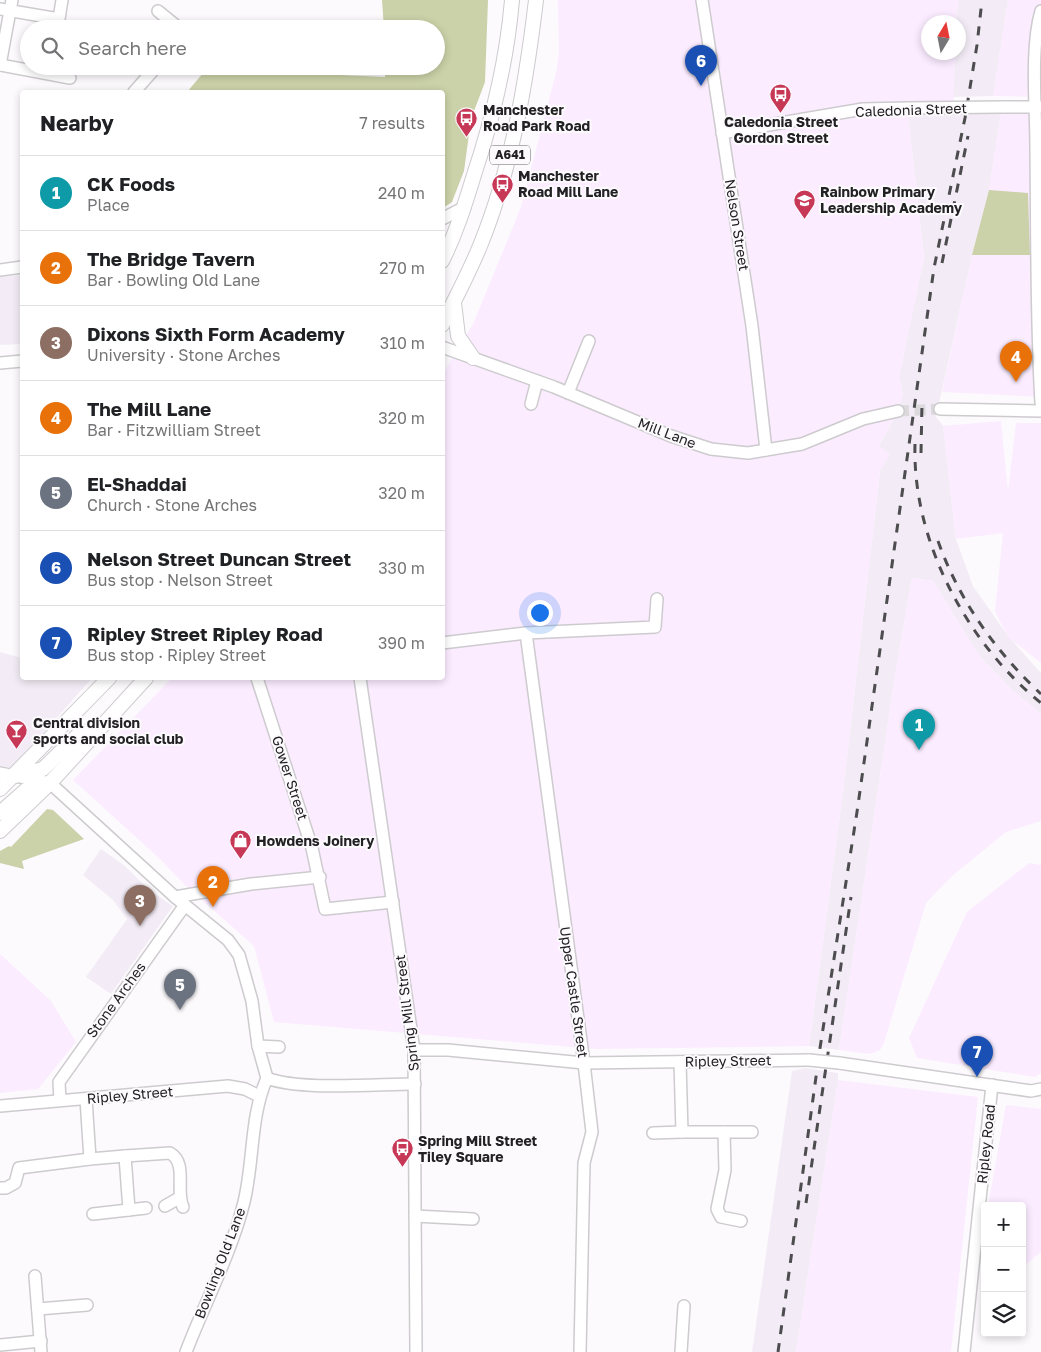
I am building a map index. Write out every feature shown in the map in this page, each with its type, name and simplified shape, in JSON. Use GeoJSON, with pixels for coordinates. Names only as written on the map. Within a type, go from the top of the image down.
{"type":"FeatureCollection","features":[{"type":"Feature","properties":{"kind":"main road","name":"A641"},"geometry":{"type":"LineString","coordinates":[[445,254],[465,207],[486,142],[500,85],[512,0]]}},
{"type":"Feature","properties":{"kind":"main road","name":"A641"},"geometry":{"type":"LineString","coordinates":[[445,319],[480,245],[510,154],[526,82],[536,0]]}},
{"type":"Feature","properties":{"kind":"main road"},"geometry":{"type":"LineString","coordinates":[[454,302],[458,336],[473,358]]}},
{"type":"Feature","properties":{"kind":"main road"},"geometry":{"type":"LineString","coordinates":[[0,789],[15,776],[107,680]]}},
{"type":"Feature","properties":{"kind":"main road"},"geometry":{"type":"LineString","coordinates":[[0,831],[50,783],[144,680]]}},
{"type":"Feature","properties":{"kind":"main road"},"geometry":{"type":"LineString","coordinates":[[15,776],[43,769],[78,734],[100,727]]}},
{"type":"Feature","properties":{"kind":"main road"},"geometry":{"type":"LineString","coordinates":[[0,813],[26,790],[50,783]]}},
{"type":"Feature","properties":{"kind":"street"},"geometry":{"type":"LineString","coordinates":[[20,69],[0,65],[8,7],[59,19],[62,0]]}},
{"type":"Feature","properties":{"kind":"street","name":"Nelson Street"},"geometry":{"type":"LineString","coordinates":[[702,0],[752,326],[766,450]]}},
{"type":"Feature","properties":{"kind":"street"},"geometry":{"type":"LineString","coordinates":[[158,11],[169,20]]}},
{"type":"Feature","properties":{"kind":"street"},"geometry":{"type":"LineString","coordinates":[[1041,11],[1038,107],[1041,403]]}},
{"type":"Feature","properties":{"kind":"street"},"geometry":{"type":"LineString","coordinates":[[54,75],[70,78]]}},
{"type":"Feature","properties":{"kind":"street"},"geometry":{"type":"LineString","coordinates":[[136,90],[149,75]]}},
{"type":"Feature","properties":{"kind":"street","name":"Caledonia Street"},"geometry":{"type":"LineString","coordinates":[[722,133],[863,109],[1038,107]]}},
{"type":"Feature","properties":{"kind":"street"},"geometry":{"type":"LineString","coordinates":[[445,217],[465,207]]}},
{"type":"Feature","properties":{"kind":"street"},"geometry":{"type":"LineString","coordinates":[[0,270],[20,267]]}},
{"type":"Feature","properties":{"kind":"street"},"geometry":{"type":"LineString","coordinates":[[568,393],[589,341]]}},
{"type":"Feature","properties":{"kind":"street","name":"Mill Lane"},"geometry":{"type":"LineString","coordinates":[[445,347],[537,381],[671,436],[711,450],[748,453],[802,444],[863,418],[898,411]]}},
{"type":"Feature","properties":{"kind":"street"},"geometry":{"type":"LineString","coordinates":[[0,363],[20,361]]}},
{"type":"Feature","properties":{"kind":"street"},"geometry":{"type":"LineString","coordinates":[[531,404],[537,381]]}},
{"type":"Feature","properties":{"kind":"street"},"geometry":{"type":"LineString","coordinates":[[940,409],[1041,411]]}},
{"type":"Feature","properties":{"kind":"street"},"geometry":{"type":"LineString","coordinates":[[445,643],[526,633],[655,627],[657,598]]}},
{"type":"Feature","properties":{"kind":"street","name":"Upper Castle Street"},"geometry":{"type":"LineString","coordinates":[[526,633],[592,1132],[584,1163],[580,1352]]}},
{"type":"Feature","properties":{"kind":"street","name":"Gower Street"},"geometry":{"type":"LineString","coordinates":[[258,680],[320,878],[325,910],[392,902]]}},
{"type":"Feature","properties":{"kind":"street","name":"Spring Mill Street"},"geometry":{"type":"LineString","coordinates":[[360,680],[414,1050],[416,1352]]}},
{"type":"Feature","properties":{"kind":"street"},"geometry":{"type":"LineString","coordinates":[[0,773],[50,783],[175,897],[228,940],[239,955],[252,1001],[258,1046],[267,1078],[278,1082],[314,1084],[415,1084]]}},
{"type":"Feature","properties":{"kind":"street"},"geometry":{"type":"LineString","coordinates":[[175,897],[251,884],[320,878]]}},
{"type":"Feature","properties":{"kind":"street","name":"Stone Arches"},"geometry":{"type":"LineString","coordinates":[[60,1100],[59,1082],[185,905]]}},
{"type":"Feature","properties":{"kind":"street"},"geometry":{"type":"LineString","coordinates":[[258,1046],[279,1047]]}},
{"type":"Feature","properties":{"kind":"street","name":"Ripley Street"},"geometry":{"type":"LineString","coordinates":[[414,1050],[448,1050],[584,1063],[809,1060],[992,1084],[1031,1091],[1041,1089]]}},
{"type":"Feature","properties":{"kind":"street"},"geometry":{"type":"LineString","coordinates":[[680,1062],[682,1132]]}},
{"type":"Feature","properties":{"kind":"street","name":"Bowling Old Lane"},"geometry":{"type":"LineString","coordinates":[[186,1352],[239,1221],[250,1172],[259,1096],[267,1078]]}},
{"type":"Feature","properties":{"kind":"street","name":"Ripley Road"},"geometry":{"type":"LineString","coordinates":[[964,1352],[992,1084]]}},
{"type":"Feature","properties":{"kind":"street","name":"Ripley Street"},"geometry":{"type":"LineString","coordinates":[[0,1106],[228,1086],[245,1089],[259,1096]]}},
{"type":"Feature","properties":{"kind":"street"},"geometry":{"type":"LineString","coordinates":[[86,1099],[90,1159]]}},
{"type":"Feature","properties":{"kind":"street"},"geometry":{"type":"LineString","coordinates":[[724,1132],[725,1170],[717,1209],[721,1217],[741,1221]]}},
{"type":"Feature","properties":{"kind":"street"},"geometry":{"type":"LineString","coordinates":[[653,1133],[752,1132]]}},
{"type":"Feature","properties":{"kind":"street"},"geometry":{"type":"LineString","coordinates":[[0,1188],[6,1188],[15,1183],[15,1165],[170,1153],[176,1156],[180,1166],[181,1203],[165,1206]]}},
{"type":"Feature","properties":{"kind":"street"},"geometry":{"type":"LineString","coordinates":[[125,1156],[129,1210]]}},
{"type":"Feature","properties":{"kind":"street"},"geometry":{"type":"LineString","coordinates":[[94,1214],[146,1208]]}},
{"type":"Feature","properties":{"kind":"street"},"geometry":{"type":"LineString","coordinates":[[414,1216],[473,1218]]}},
{"type":"Feature","properties":{"kind":"street"},"geometry":{"type":"LineString","coordinates":[[0,1346],[41,1346],[35,1276]]}},
{"type":"Feature","properties":{"kind":"street"},"geometry":{"type":"LineString","coordinates":[[38,1309],[87,1305]]}},
{"type":"Feature","properties":{"kind":"street"},"geometry":{"type":"LineString","coordinates":[[681,1352],[684,1306]]}},
{"type":"Feature","properties":{"kind":"shaded area"},"geometry":{"type":"Polygon","coordinates":[[[558,0],[958,0],[957,15],[921,15],[921,60],[955,60],[953,114],[908,114],[924,257],[899,377],[903,395],[894,418],[879,446],[890,454],[880,471],[843,792],[809,1046],[596,1049],[274,1022],[254,946],[185,885],[160,859],[73,780],[170,680],[445,680],[445,371],[474,322],[521,207],[556,73],[559,53],[558,0]]]}},
{"type":"Feature","properties":{"kind":"shaded area"},"geometry":{"type":"Polygon","coordinates":[[[958,0],[1008,0],[993,96],[953,97],[955,60],[966,60],[966,15],[957,15],[958,0]]]}},
{"type":"Feature","properties":{"kind":"shaded area"},"geometry":{"type":"Polygon","coordinates":[[[1008,0],[1041,0],[1041,97],[993,96],[1008,0]]]}},
{"type":"Feature","properties":{"kind":"shaded area"},"geometry":{"type":"Polygon","coordinates":[[[1001,113],[989,190],[972,255],[936,417],[943,426],[956,539],[973,586],[1008,636],[1041,673],[1041,714],[1011,689],[978,654],[933,581],[912,578],[895,676],[839,1050],[809,1046],[843,792],[880,471],[889,454],[879,446],[894,418],[903,395],[899,377],[924,257],[908,114],[1001,113]]]}},
{"type":"Feature","properties":{"kind":"shaded area"},"geometry":{"type":"Polygon","coordinates":[[[1001,113],[1041,113],[1041,397],[942,392],[972,255],[989,190],[1001,113]]]}},
{"type":"Feature","properties":{"kind":"shaded area"},"geometry":{"type":"Polygon","coordinates":[[[20,275],[20,344],[0,345],[0,277],[20,275]]]}},
{"type":"Feature","properties":{"kind":"shaded area"},"geometry":{"type":"Polygon","coordinates":[[[1001,421],[1008,492],[1016,423],[1041,423],[1041,663],[1008,637],[995,611],[1003,533],[956,539],[943,426],[1001,421]]]}},
{"type":"Feature","properties":{"kind":"shaded area"},"geometry":{"type":"Polygon","coordinates":[[[912,578],[933,581],[978,654],[1011,689],[1041,714],[1041,821],[1006,832],[952,876],[926,903],[884,1043],[880,1050],[870,1054],[839,1050],[895,676],[912,578]]]}},
{"type":"Feature","properties":{"kind":"shaded area"},"geometry":{"type":"Polygon","coordinates":[[[0,652],[20,657],[20,680],[90,680],[12,768],[0,766],[0,652]]]}},
{"type":"Feature","properties":{"kind":"shaded area"},"geometry":{"type":"Polygon","coordinates":[[[101,849],[125,866],[148,889],[173,906],[111,994],[86,977],[127,919],[113,900],[83,875],[101,849]]]}},
{"type":"Feature","properties":{"kind":"shaded area"},"geometry":{"type":"Polygon","coordinates":[[[1029,863],[1041,865],[1041,1073],[1035,1077],[917,1058],[909,1038],[967,912],[1029,863]]]}},
{"type":"Feature","properties":{"kind":"shaded area"},"geometry":{"type":"Polygon","coordinates":[[[0,954],[51,1001],[76,1042],[38,1089],[0,1093],[0,954]]]}},
{"type":"Feature","properties":{"kind":"shaded area"},"geometry":{"type":"Polygon","coordinates":[[[805,1068],[838,1073],[838,1080],[796,1352],[752,1352],[792,1071],[805,1068]]]}},
{"type":"Feature","properties":{"kind":"shaded area"},"geometry":{"type":"Polygon","coordinates":[[[838,1080],[978,1097],[951,1352],[796,1352],[838,1080]]]}},
{"type":"Feature","properties":{"kind":"shaded area"},"geometry":{"type":"Polygon","coordinates":[[[1006,1105],[1041,1109],[1041,1252],[1026,1264],[1026,1202],[989,1202],[1006,1105]]]}},
{"type":"Feature","properties":{"kind":"green space"},"geometry":{"type":"Polygon","coordinates":[[[382,0],[488,0],[485,82],[471,119],[464,171],[452,202],[445,207],[445,90],[189,90],[201,75],[340,75],[385,77],[385,75],[445,75],[445,20],[383,20],[382,0]]]}},
{"type":"Feature","properties":{"kind":"green space"},"geometry":{"type":"Polygon","coordinates":[[[989,190],[1028,193],[1030,255],[972,255],[989,190]]]}},
{"type":"Feature","properties":{"kind":"green space"},"geometry":{"type":"Polygon","coordinates":[[[47,809],[53,810],[84,839],[22,861],[24,869],[0,863],[0,851],[9,846],[11,847],[47,809]]]}},
{"type":"Feature","properties":{"kind":"tunnel"},"geometry":{"type":"LineString","coordinates":[[898,411],[940,409]]}},
{"type":"Feature","properties":{"kind":"railway"},"geometry":{"type":"LineString","coordinates":[[778,1352],[820,1048],[857,812],[934,268],[965,118],[982,0]]}},
{"type":"Feature","properties":{"kind":"railway"},"geometry":{"type":"LineString","coordinates":[[942,263],[968,136]]}},
{"type":"Feature","properties":{"kind":"railway"},"geometry":{"type":"LineString","coordinates":[[921,453],[922,403]]}},
{"type":"Feature","properties":{"kind":"railway"},"geometry":{"type":"LineString","coordinates":[[915,444],[917,481],[923,517],[934,553],[949,587],[968,620],[990,651],[1014,679],[1041,703]]}},
{"type":"Feature","properties":{"kind":"railway"},"geometry":{"type":"LineString","coordinates":[[938,541],[956,584],[980,624],[1008,660],[1041,694]]}},
{"type":"Feature","properties":{"kind":"railway"},"geometry":{"type":"LineString","coordinates":[[806,1203],[851,897]]}},
{"type":"Feature","properties":{"kind":"place","name":"Nelson Street Duncan Street"},"geometry":{"type":"Point","coordinates":[701,86]}},
{"type":"Feature","properties":{"kind":"place","name":"Caledonia Street Gordon Street"},"geometry":{"type":"Point","coordinates":[781,113]}},
{"type":"Feature","properties":{"kind":"place","name":"Manchester Road Park Road"},"geometry":{"type":"Point","coordinates":[467,137]}},
{"type":"Feature","properties":{"kind":"place","name":"Manchester Road Mill Lane"},"geometry":{"type":"Point","coordinates":[502,203]}},
{"type":"Feature","properties":{"kind":"place","name":"Rainbow Primary Leadership Academy"},"geometry":{"type":"Point","coordinates":[804,219]}},
{"type":"Feature","properties":{"kind":"place","name":"The Mill Lane"},"geometry":{"type":"Point","coordinates":[1016,382]}},
{"type":"Feature","properties":{"kind":"place","name":"Central division sports and social club"},"geometry":{"type":"Point","coordinates":[17,750]}},
{"type":"Feature","properties":{"kind":"place","name":"CK Foods"},"geometry":{"type":"Point","coordinates":[919,750]}},
{"type":"Feature","properties":{"kind":"place","name":"Howdens Joinery"},"geometry":{"type":"Point","coordinates":[240,860]}},
{"type":"Feature","properties":{"kind":"place","name":"The Bridge Tavern"},"geometry":{"type":"Point","coordinates":[213,907]}},
{"type":"Feature","properties":{"kind":"place","name":"Dixons Sixth Form Academy"},"geometry":{"type":"Point","coordinates":[140,926]}},
{"type":"Feature","properties":{"kind":"place","name":"El-Shaddai"},"geometry":{"type":"Point","coordinates":[180,1010]}},
{"type":"Feature","properties":{"kind":"place","name":"Ripley Street Ripley Road"},"geometry":{"type":"Point","coordinates":[977,1077]}},
{"type":"Feature","properties":{"kind":"place","name":"Spring Mill Street Tiley Square"},"geometry":{"type":"Point","coordinates":[402,1168]}}]}
